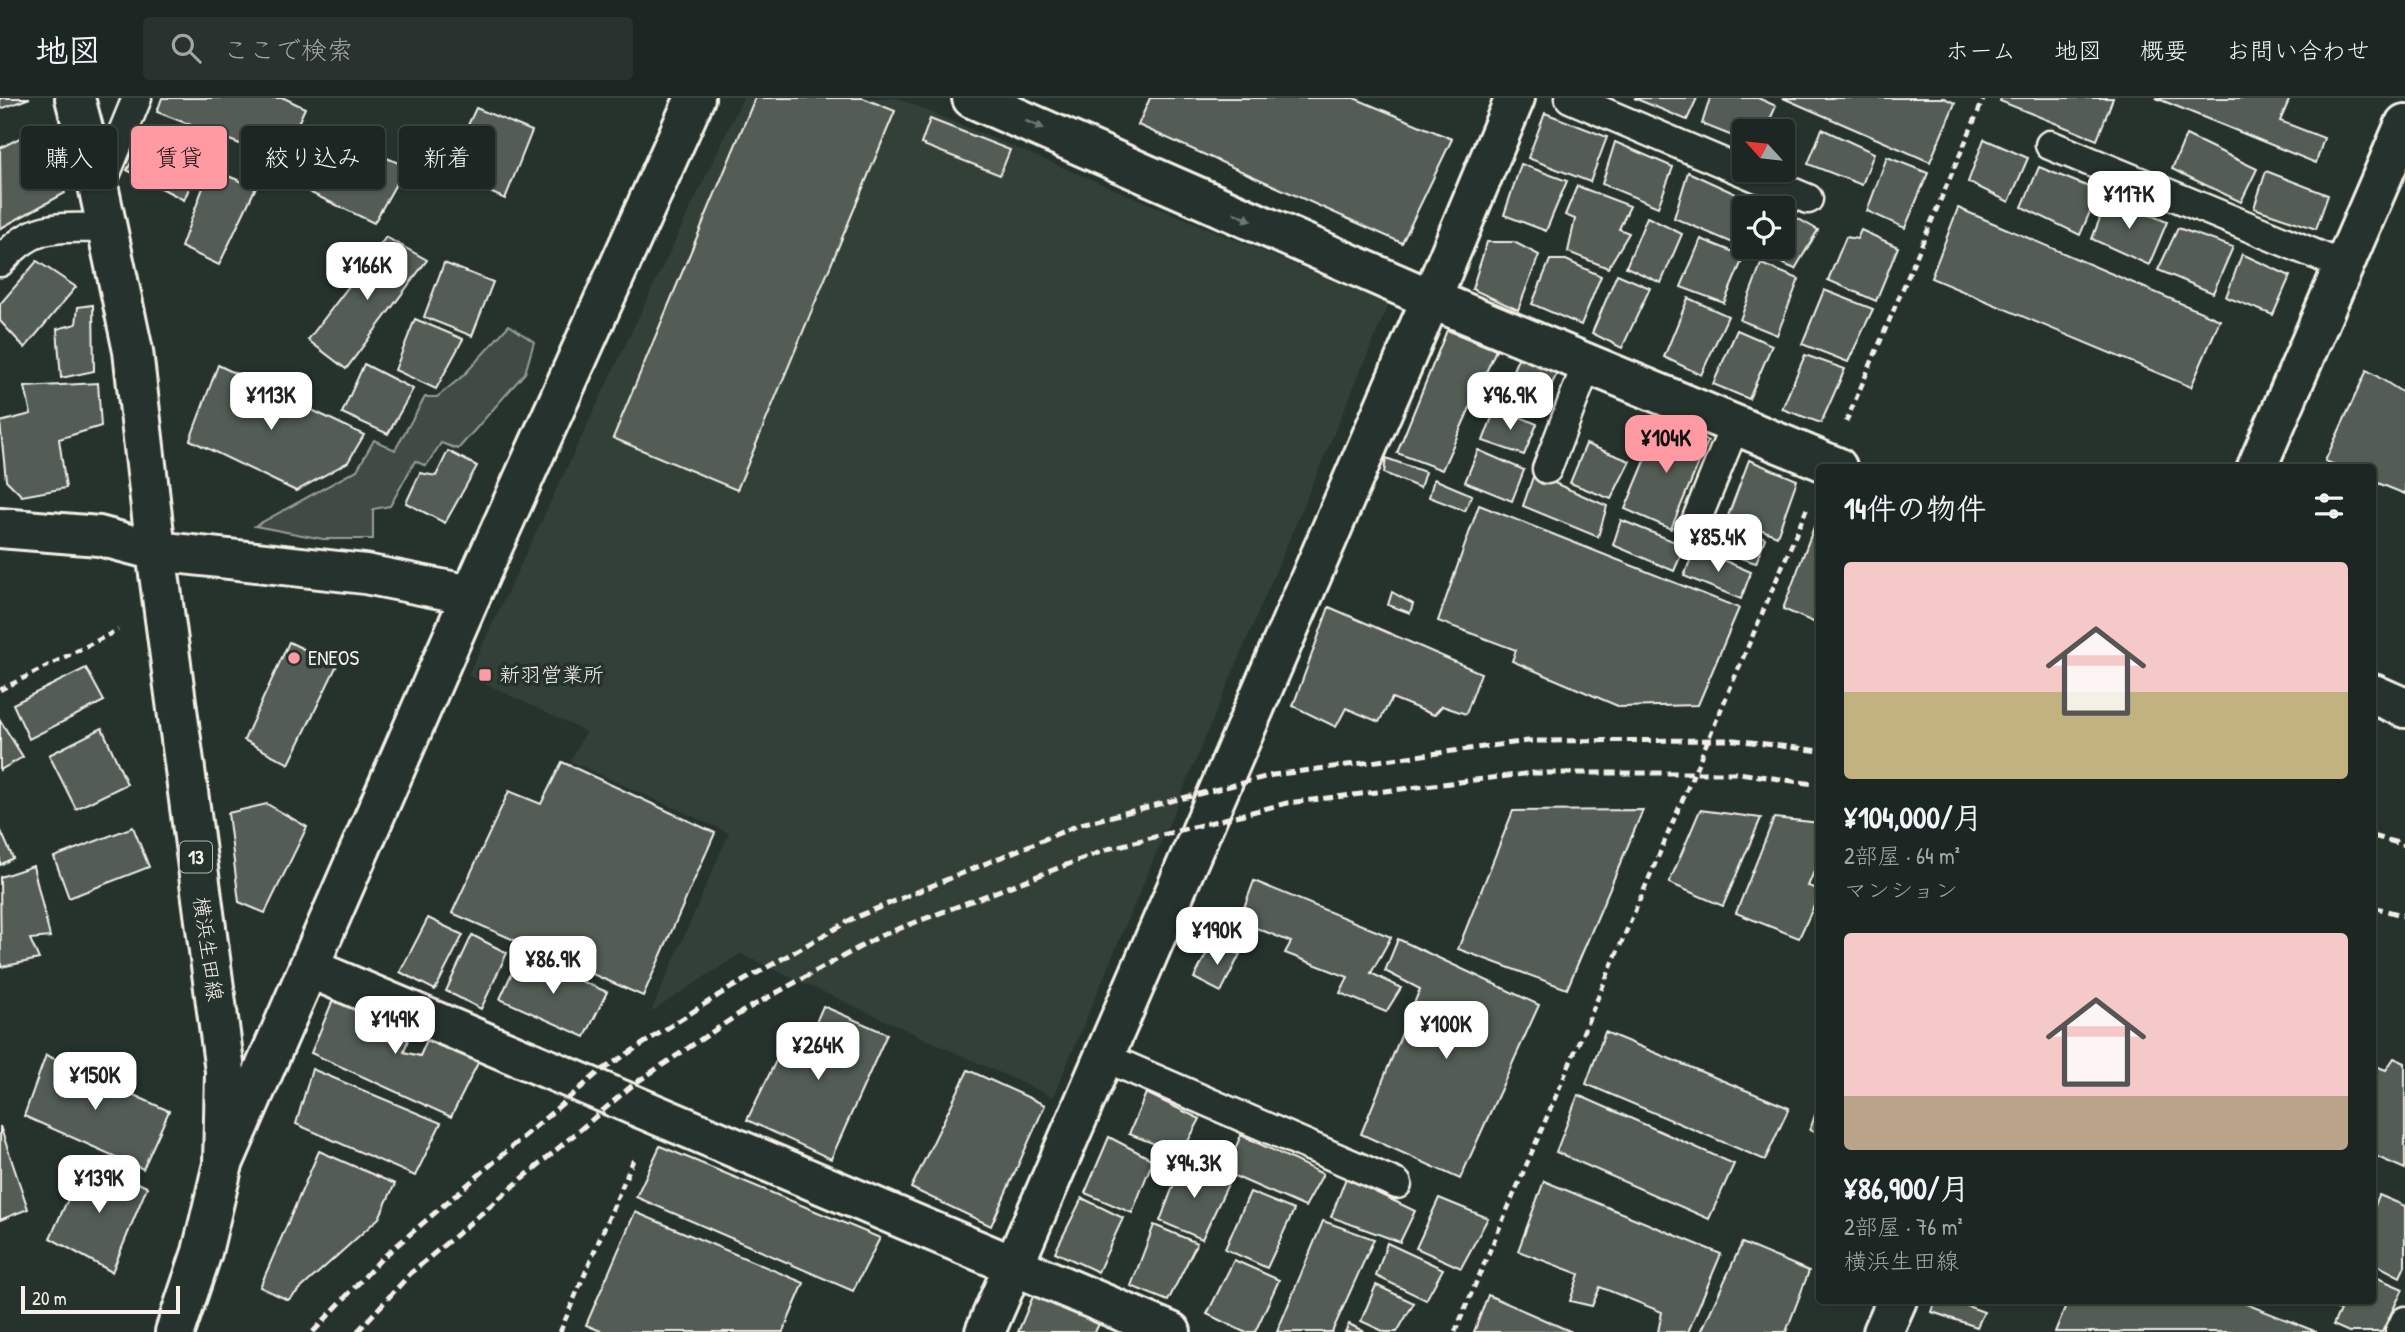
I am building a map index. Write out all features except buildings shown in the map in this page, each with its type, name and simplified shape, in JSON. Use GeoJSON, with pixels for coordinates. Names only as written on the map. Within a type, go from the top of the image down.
{"type":"FeatureCollection","features":[{"type":"Feature","properties":{"kind":"street","name":"横浜生田線"},"geometry":{"type":"LineString","coordinates":[[75,98],[99,190],[133,351],[163,608],[225,1071],[223,1164],[202,1252],[175,1332]]}},
{"type":"Feature","properties":{"kind":"street"},"geometry":{"type":"LineString","coordinates":[[223,1164],[471,595],[695,98]]}},
{"type":"Feature","properties":{"kind":"street"},"geometry":{"type":"LineString","coordinates":[[972,98],[1431,299],[1830,464]]}},
{"type":"Feature","properties":{"kind":"street"},"geometry":{"type":"LineString","coordinates":[[985,1332],[1431,299],[1515,98]]}},
{"type":"Feature","properties":{"kind":"street"},"geometry":{"type":"LineString","coordinates":[[2258,464],[2405,124]]}},
{"type":"Feature","properties":{"kind":"street"},"geometry":{"type":"LineString","coordinates":[[0,528],[99,536],[156,551],[365,574],[471,595]]}},
{"type":"Feature","properties":{"kind":"street"},"geometry":{"type":"LineString","coordinates":[[2376,695],[2405,708]]}},
{"type":"Feature","properties":{"kind":"street"},"geometry":{"type":"LineString","coordinates":[[309,968],[1171,1332]]}},
{"type":"Feature","properties":{"kind":"street"},"geometry":{"type":"LineString","coordinates":[[1883,1332],[1895,1304]]}},
{"type":"Feature","properties":{"kind":"lane"},"geometry":{"type":"LineString","coordinates":[[99,190],[136,98]]}},
{"type":"Feature","properties":{"kind":"lane"},"geometry":{"type":"LineString","coordinates":[[1570,98],[1808,199]]}},
{"type":"Feature","properties":{"kind":"lane"},"geometry":{"type":"LineString","coordinates":[[2050,145],[2344,266]]}},
{"type":"Feature","properties":{"kind":"lane"},"geometry":{"type":"LineString","coordinates":[[0,262],[13,247],[46,228],[106,229]]}},
{"type":"Feature","properties":{"kind":"lane"},"geometry":{"type":"LineString","coordinates":[[1547,469],[1587,364]]}},
{"type":"Feature","properties":{"kind":"lane"},"geometry":{"type":"LineString","coordinates":[[1692,531],[1735,425]]}},
{"type":"Feature","properties":{"kind":"lane"},"geometry":{"type":"LineString","coordinates":[[1104,1058],[1397,1184]]}},
{"type":"Feature","properties":{"kind":"lane"},"geometry":{"type":"LineString","coordinates":[[2400,1332],[2405,1321]]}},
{"type":"Feature","properties":{"kind":"path"},"geometry":{"type":"LineString","coordinates":[[1832,464],[1984,98]]}},
{"type":"Feature","properties":{"kind":"path"},"geometry":{"type":"LineString","coordinates":[[1455,1332],[1810,502]]}},
{"type":"Feature","properties":{"kind":"path"},"geometry":{"type":"LineString","coordinates":[[0,690],[163,608]]}},
{"type":"Feature","properties":{"kind":"path"},"geometry":{"type":"LineString","coordinates":[[560,1332],[653,1113]]}},
{"type":"Feature","properties":{"kind":"shaded area"},"geometry":{"type":"Polygon","coordinates":[[[743,98],[897,98],[1389,304],[1053,1097],[740,954],[651,1012],[729,833],[570,761],[586,732],[468,675],[743,98]]]}},
{"type":"Feature","properties":{"kind":"shaded area"},"geometry":{"type":"Polygon","coordinates":[[[509,325],[534,342],[525,373],[458,449],[441,443],[426,466],[415,461],[390,506],[373,509],[373,539],[323,539],[255,526],[357,470],[374,440],[395,450],[425,397],[437,397],[464,375],[509,325]]]}},
{"type":"Feature","properties":{"kind":"railway"},"geometry":{"type":"LineString","coordinates":[[313,1332],[381,1259],[599,1072],[722,993],[854,918],[1081,824],[1273,775],[1528,741],[1735,740],[1816,750]]}},
{"type":"Feature","properties":{"kind":"railway"},"geometry":{"type":"LineString","coordinates":[[357,1332],[411,1273],[634,1084],[745,1010],[882,935],[1111,848],[1287,803],[1532,773],[1739,773],[1816,784]]}},
{"type":"Feature","properties":{"kind":"railway"},"geometry":{"type":"LineString","coordinates":[[2376,837],[2405,845]]}},
{"type":"Feature","properties":{"kind":"railway"},"geometry":{"type":"LineString","coordinates":[[2376,908],[2405,916]]}},
{"type":"Feature","properties":{"kind":"place","name":"ENEOS"},"geometry":{"type":"Point","coordinates":[294,658]}},
{"type":"Feature","properties":{"kind":"place","name":"新羽営業所"},"geometry":{"type":"Point","coordinates":[485,675]}}]}
